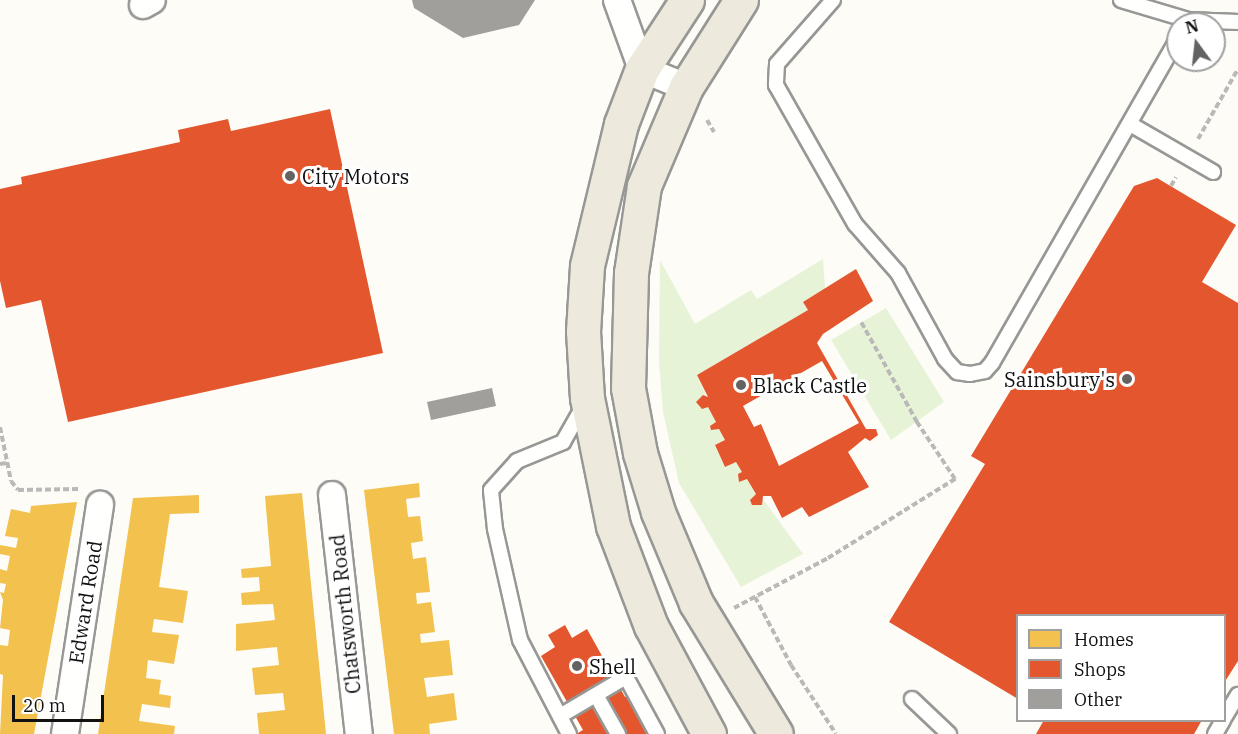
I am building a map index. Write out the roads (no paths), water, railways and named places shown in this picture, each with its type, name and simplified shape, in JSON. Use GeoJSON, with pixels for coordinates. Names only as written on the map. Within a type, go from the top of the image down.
{"type":"FeatureCollection","features":[{"type":"Feature","properties":{"kind":"main road"},"geometry":{"type":"LineString","coordinates":[[687,0],[642,69],[605,178],[586,266],[583,331],[587,398],[613,526],[651,626],[709,734]]}},
{"type":"Feature","properties":{"kind":"main road"},"geometry":{"type":"LineString","coordinates":[[741,0],[686,87],[644,186],[631,273],[628,388],[640,453],[658,512],[707,622],[776,734]]}},
{"type":"Feature","properties":{"kind":"street"},"geometry":{"type":"LineString","coordinates":[[617,0],[642,69],[686,87]]}},
{"type":"Feature","properties":{"kind":"street","name":"Chatsworth Road"},"geometry":{"type":"LineString","coordinates":[[332,495],[358,734]]}},
{"type":"Feature","properties":{"kind":"street","name":"Edward Road"},"geometry":{"type":"LineString","coordinates":[[65,734],[100,505]]}},
{"type":"Feature","properties":{"kind":"lane"},"geometry":{"type":"LineString","coordinates":[[833,0],[777,64],[777,85],[855,224],[898,273],[945,359],[957,372],[985,371],[992,363],[1166,60]]}},
{"type":"Feature","properties":{"kind":"lane"},"geometry":{"type":"LineString","coordinates":[[1121,0],[1166,15]]}},
{"type":"Feature","properties":{"kind":"lane"},"geometry":{"type":"LineString","coordinates":[[1130,124],[1213,172]]}},
{"type":"Feature","properties":{"kind":"lane"},"geometry":{"type":"LineString","coordinates":[[569,734],[520,640],[495,529],[491,490],[517,461],[563,442],[587,398]]}},
{"type":"Feature","properties":{"kind":"lane"},"geometry":{"type":"LineString","coordinates":[[560,716],[626,677],[657,734]]}},
{"type":"Feature","properties":{"kind":"lane"},"geometry":{"type":"LineString","coordinates":[[596,695],[618,734]]}},
{"type":"Feature","properties":{"kind":"lane"},"geometry":{"type":"LineString","coordinates":[[1226,716],[1238,695]]}},
{"type":"Feature","properties":{"kind":"lane"},"geometry":{"type":"LineString","coordinates":[[912,699],[949,734]]}},
{"type":"Feature","properties":{"kind":"place","name":"City Motors"},"geometry":{"type":"Point","coordinates":[290,176]}},
{"type":"Feature","properties":{"kind":"place","name":"Sainsbury's"},"geometry":{"type":"Point","coordinates":[1127,379]}},
{"type":"Feature","properties":{"kind":"place","name":"Black Castle"},"geometry":{"type":"Point","coordinates":[741,385]}},
{"type":"Feature","properties":{"kind":"place","name":"Shell"},"geometry":{"type":"Point","coordinates":[577,666]}}]}
